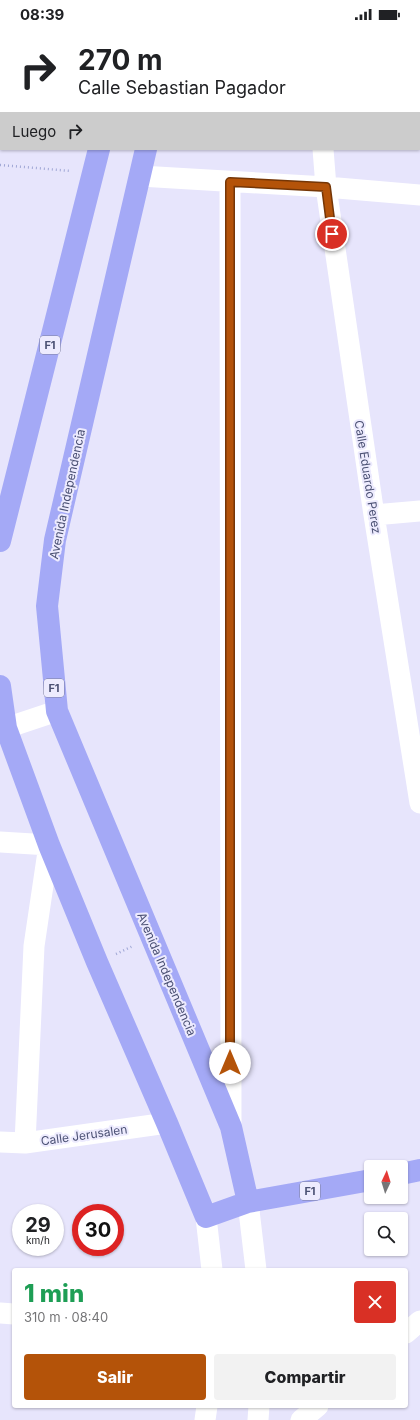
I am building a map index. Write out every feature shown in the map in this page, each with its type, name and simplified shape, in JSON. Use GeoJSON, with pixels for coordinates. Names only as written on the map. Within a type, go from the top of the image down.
{"type":"FeatureCollection","features":[{"type":"Feature","properties":{"kind":"highway","name":"F1"},"geometry":{"type":"LineString","coordinates":[[0,541],[94,174],[99,150]]}},
{"type":"Feature","properties":{"kind":"highway","name":"Avenida Independencia"},"geometry":{"type":"LineString","coordinates":[[146,150],[55,540],[47,606],[57,711],[230,1127],[248,1202]]}},
{"type":"Feature","properties":{"kind":"highway"},"geometry":{"type":"LineString","coordinates":[[0,686],[6,728],[49,845],[97,962],[206,1217]]}},
{"type":"Feature","properties":{"kind":"highway"},"geometry":{"type":"LineString","coordinates":[[408,1173],[420,1170]]}},
{"type":"Feature","properties":{"kind":"highway","name":"F1"},"geometry":{"type":"LineString","coordinates":[[206,1217],[248,1202],[364,1181]]}},
{"type":"Feature","properties":{"kind":"street","name":"Calle Eduardo Perez"},"geometry":{"type":"LineString","coordinates":[[323,150],[326,187],[374,515],[420,803]]}},
{"type":"Feature","properties":{"kind":"street"},"geometry":{"type":"LineString","coordinates":[[140,176],[326,187],[420,195]]}},
{"type":"Feature","properties":{"kind":"street"},"geometry":{"type":"LineString","coordinates":[[230,182],[230,1127]]}},
{"type":"Feature","properties":{"kind":"street"},"geometry":{"type":"LineString","coordinates":[[374,515],[420,511]]}},
{"type":"Feature","properties":{"kind":"street"},"geometry":{"type":"LineString","coordinates":[[6,728],[57,711]]}},
{"type":"Feature","properties":{"kind":"street"},"geometry":{"type":"LineString","coordinates":[[0,842],[49,845],[34,946],[25,1143]]}},
{"type":"Feature","properties":{"kind":"street","name":"Calle Jerusalen"},"geometry":{"type":"LineString","coordinates":[[0,1142],[25,1143],[167,1123]]}},
{"type":"Feature","properties":{"kind":"street"},"geometry":{"type":"LineString","coordinates":[[248,1202],[256,1268]]}},
{"type":"Feature","properties":{"kind":"street"},"geometry":{"type":"LineString","coordinates":[[206,1217],[212,1268]]}},
{"type":"Feature","properties":{"kind":"street"},"geometry":{"type":"LineString","coordinates":[[0,1316],[0,1313],[12,1314]]}},
{"type":"Feature","properties":{"kind":"street"},"geometry":{"type":"LineString","coordinates":[[408,1331],[420,1321]]}},
{"type":"Feature","properties":{"kind":"street"},"geometry":{"type":"LineString","coordinates":[[205,1420],[207,1408]]}},
{"type":"Feature","properties":{"kind":"street"},"geometry":{"type":"LineString","coordinates":[[258,1420],[259,1408]]}},
{"type":"Feature","properties":{"kind":"street"},"geometry":{"type":"LineString","coordinates":[[301,1420],[316,1408]]}},
{"type":"Feature","properties":{"kind":"path"},"geometry":{"type":"LineString","coordinates":[[0,164],[94,174]]}},
{"type":"Feature","properties":{"kind":"path"},"geometry":{"type":"LineString","coordinates":[[97,962],[151,938]]}},
{"type":"Feature","properties":{"kind":"route"},"geometry":{"type":"LineString","coordinates":[[230,1063],[230,182],[326,187],[332,234]]}}]}
